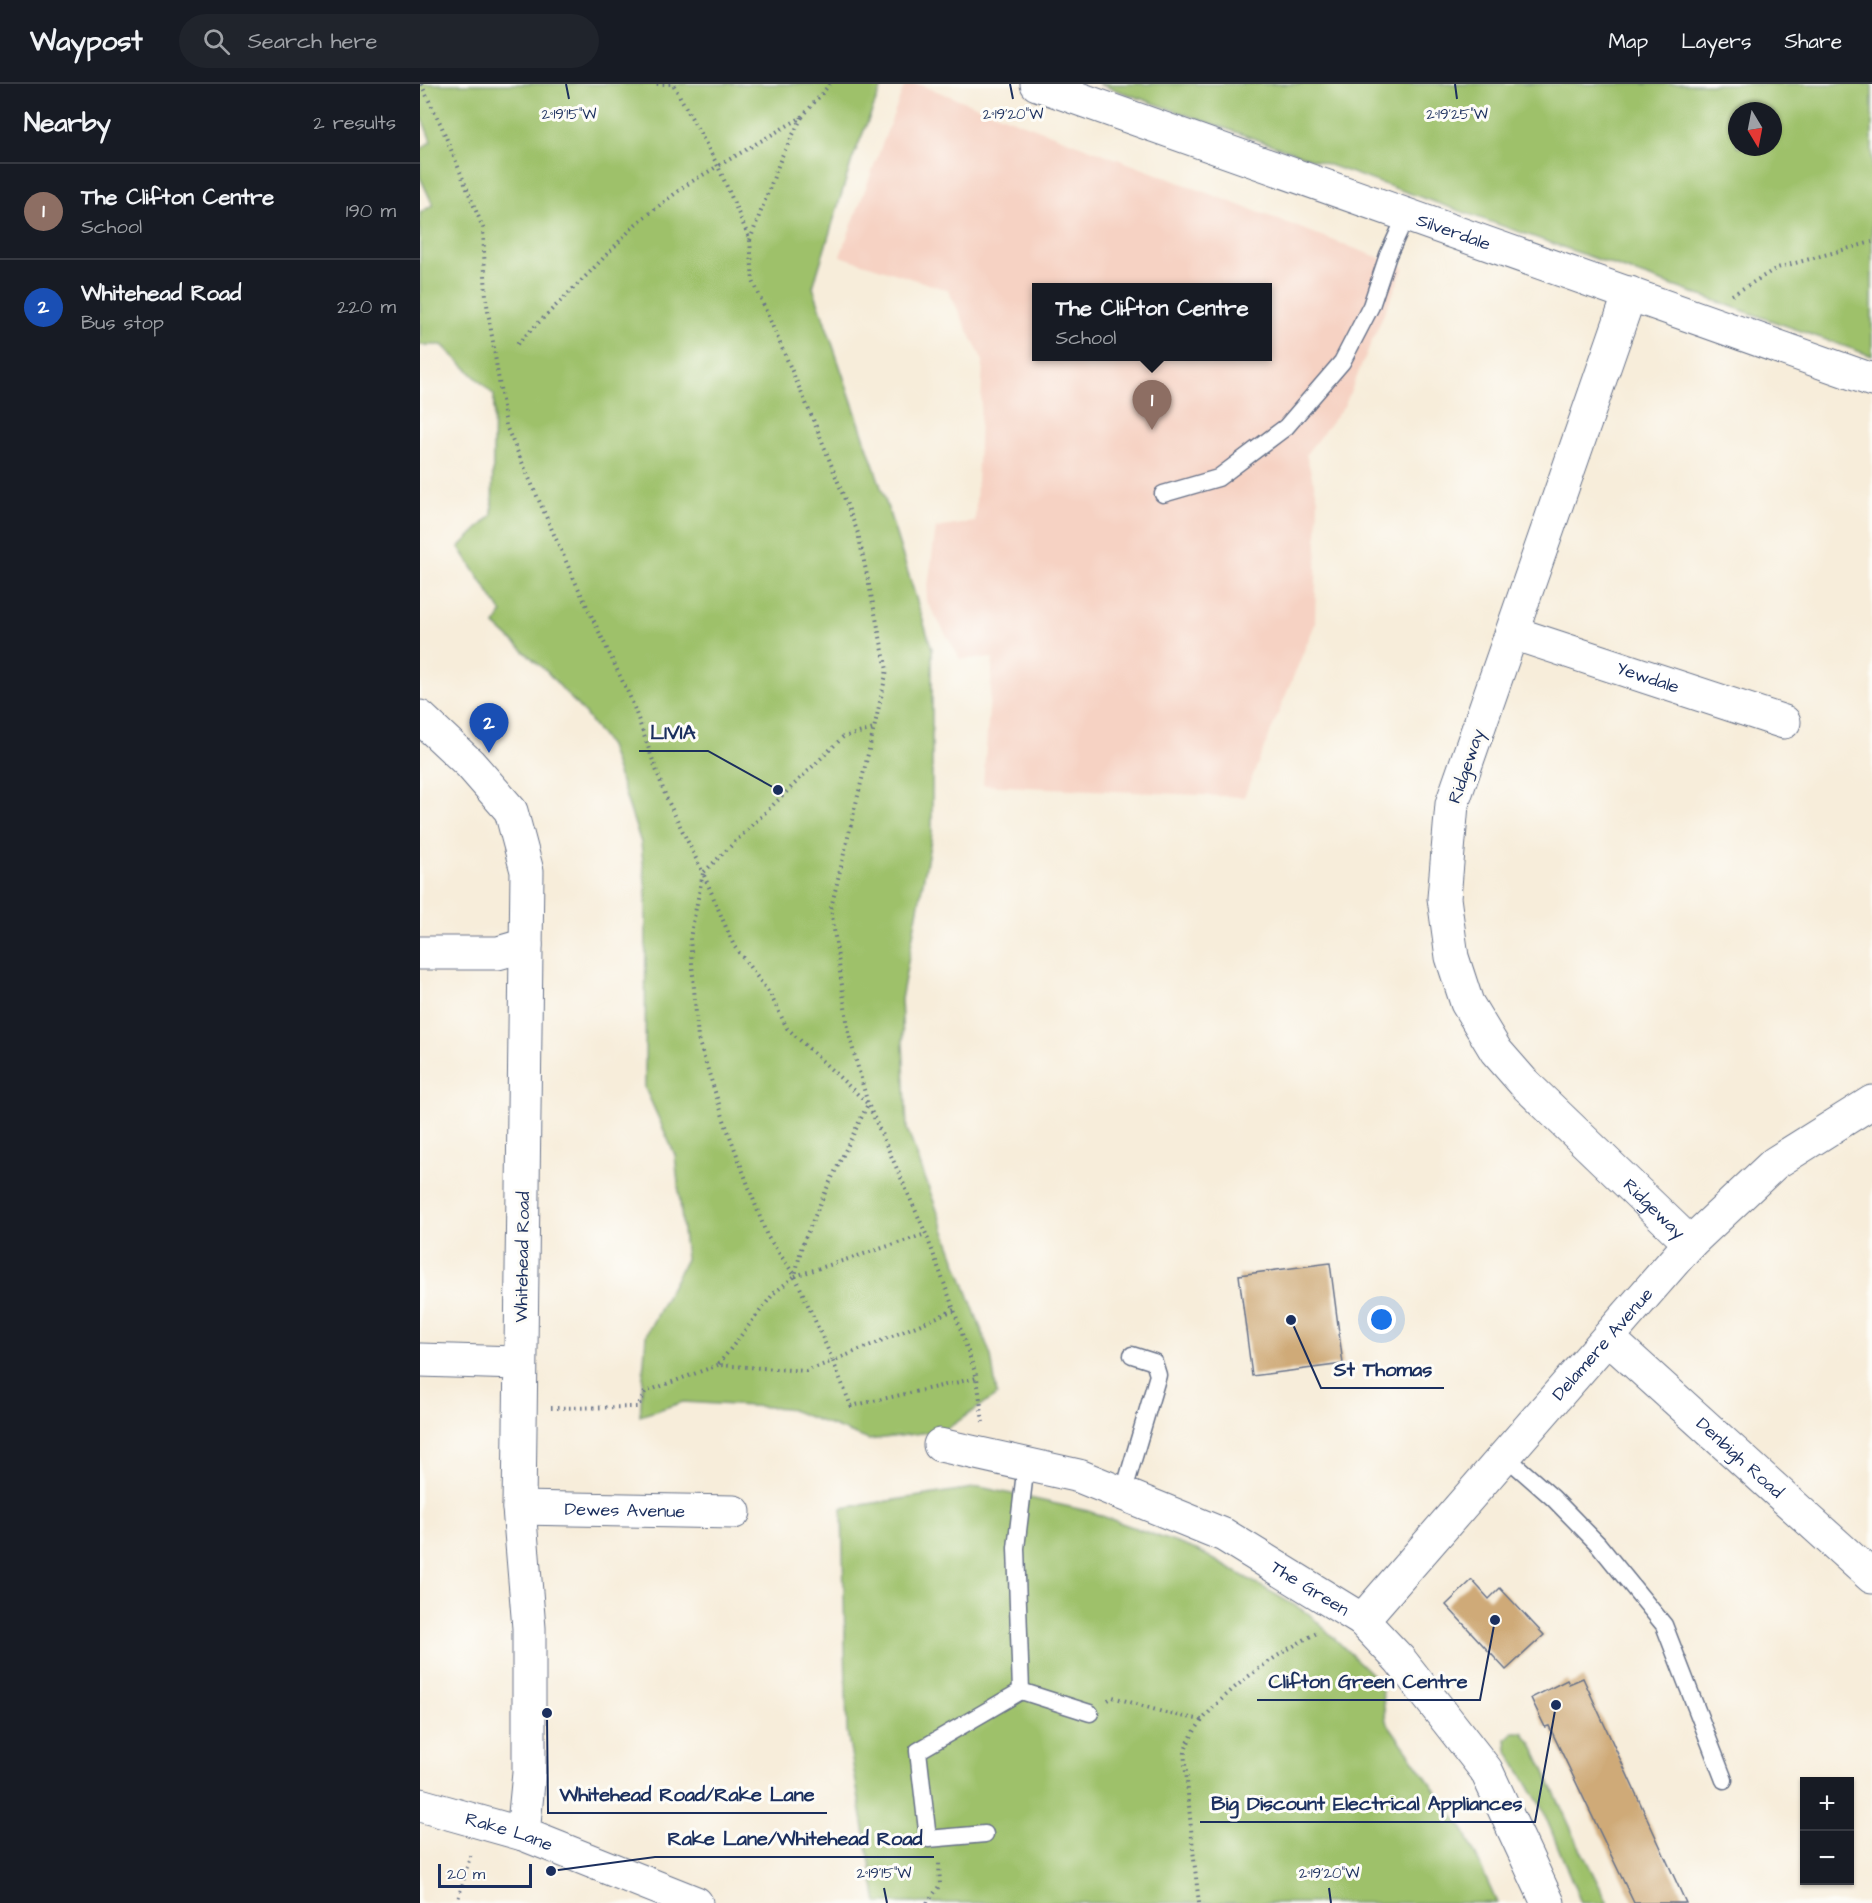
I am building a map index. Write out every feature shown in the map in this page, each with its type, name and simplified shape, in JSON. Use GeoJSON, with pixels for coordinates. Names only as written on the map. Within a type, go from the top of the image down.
{"type":"FeatureCollection","features":[{"type":"Feature","properties":{"kind":"street","name":"Silverdale"},"geometry":{"type":"LineString","coordinates":[[1037,84],[1872,380]]}},
{"type":"Feature","properties":{"kind":"street","name":"Ridgeway"},"geometry":{"type":"LineString","coordinates":[[1630,293],[1452,804],[1444,898],[1452,957],[1467,1004],[1496,1051],[1524,1083],[1690,1243]]}},
{"type":"Feature","properties":{"kind":"street","name":"Yewdale"},"geometry":{"type":"LineString","coordinates":[[1513,633],[1784,722]]}},
{"type":"Feature","properties":{"kind":"street","name":"Whitehead Road"},"geometry":{"type":"LineString","coordinates":[[420,717],[470,764],[511,811],[527,871],[519,1508],[529,1628],[529,1773],[523,1834]]}},
{"type":"Feature","properties":{"kind":"street"},"geometry":{"type":"LineString","coordinates":[[420,954],[498,953],[526,945]]}},
{"type":"Feature","properties":{"kind":"street","name":"Delamere Avenue"},"geometry":{"type":"LineString","coordinates":[[1362,1620],[1690,1243],[1775,1163],[1872,1102]]}},
{"type":"Feature","properties":{"kind":"street","name":"Denbigh Road"},"geometry":{"type":"LineString","coordinates":[[1608,1338],[1872,1577]]}},
{"type":"Feature","properties":{"kind":"street"},"geometry":{"type":"LineString","coordinates":[[420,1360],[520,1363]]}},
{"type":"Feature","properties":{"kind":"street","name":"The Green"},"geometry":{"type":"LineString","coordinates":[[940,1445],[1079,1476],[1224,1535],[1362,1620],[1400,1660],[1486,1770],[1548,1903]]}},
{"type":"Feature","properties":{"kind":"street","name":"Dewes Avenue"},"geometry":{"type":"LineString","coordinates":[[519,1508],[734,1512]]}},
{"type":"Feature","properties":{"kind":"street","name":"Rake Lane"},"geometry":{"type":"LineString","coordinates":[[420,1805],[523,1834],[696,1903]]}},
{"type":"Feature","properties":{"kind":"lane"},"geometry":{"type":"LineString","coordinates":[[1163,494],[1218,478],[1286,427],[1342,362],[1371,306],[1388,255],[1407,214]]}},
{"type":"Feature","properties":{"kind":"lane"},"geometry":{"type":"LineString","coordinates":[[1123,1494],[1158,1375],[1154,1362],[1132,1355]]}},
{"type":"Feature","properties":{"kind":"lane"},"geometry":{"type":"LineString","coordinates":[[1504,1455],[1553,1498],[1598,1544],[1664,1625],[1724,1780]]}},
{"type":"Feature","properties":{"kind":"lane"},"geometry":{"type":"LineString","coordinates":[[1021,1691],[1016,1548],[1026,1464]]}},
{"type":"Feature","properties":{"kind":"lane"},"geometry":{"type":"LineString","coordinates":[[985,1834],[928,1839],[918,1751],[1021,1691],[1090,1713]]}},
{"type":"Feature","properties":{"kind":"path"},"geometry":{"type":"LineString","coordinates":[[421,84],[441,125],[483,228],[486,298],[506,426],[572,575],[631,699],[666,797],[704,873],[734,946],[770,994],[787,1028],[868,1104]]}},
{"type":"Feature","properties":{"kind":"path"},"geometry":{"type":"LineString","coordinates":[[655,84],[673,84],[718,166],[750,240],[753,281],[818,431],[858,533],[887,670],[831,908],[849,1035],[868,1104],[926,1234],[977,1378],[987,1456]]}},
{"type":"Feature","properties":{"kind":"path"},"geometry":{"type":"LineString","coordinates":[[750,240],[780,158],[802,117],[830,84]]}},
{"type":"Feature","properties":{"kind":"path"},"geometry":{"type":"LineString","coordinates":[[517,344],[636,224],[686,185],[802,117]]}},
{"type":"Feature","properties":{"kind":"path"},"geometry":{"type":"LineString","coordinates":[[1700,318],[1721,302],[1777,268],[1872,242]]}},
{"type":"Feature","properties":{"kind":"path"},"geometry":{"type":"LineString","coordinates":[[874,729],[843,737],[704,873],[690,938],[698,1039],[767,1236],[795,1276],[851,1406],[977,1378]]}},
{"type":"Feature","properties":{"kind":"path"},"geometry":{"type":"LineString","coordinates":[[795,1276],[802,1245],[868,1104]]}},
{"type":"Feature","properties":{"kind":"path"},"geometry":{"type":"LineString","coordinates":[[718,1365],[774,1293],[795,1276],[926,1234]]}},
{"type":"Feature","properties":{"kind":"path"},"geometry":{"type":"LineString","coordinates":[[520,1408],[638,1407],[645,1392],[718,1365],[806,1371],[954,1310]]}},
{"type":"Feature","properties":{"kind":"path"},"geometry":{"type":"LineString","coordinates":[[1199,1903],[1185,1749],[1202,1720],[1239,1684],[1298,1642],[1324,1630],[1362,1620]]}},
{"type":"Feature","properties":{"kind":"path"},"geometry":{"type":"LineString","coordinates":[[1090,1713],[1113,1696],[1166,1713],[1202,1720]]}},
{"type":"Feature","properties":{"kind":"path"},"geometry":{"type":"LineString","coordinates":[[457,1903],[481,1821]]}},
{"type":"Feature","properties":{"kind":"path"},"geometry":{"type":"LineString","coordinates":[[927,1903],[940,1886],[938,1838]]}},
{"type":"Feature","properties":{"kind":"shaded area"},"geometry":{"type":"Polygon","coordinates":[[[905,84],[918,84],[1404,267],[1344,406],[1306,454],[1318,499],[1315,624],[1244,797],[983,785],[993,658],[960,659],[926,600],[936,528],[975,522],[983,361],[948,290],[840,256],[905,84]]]}},
{"type":"Feature","properties":{"kind":"green space"},"geometry":{"type":"Polygon","coordinates":[[[420,84],[883,84],[852,160],[813,287],[883,493],[932,649],[932,834],[901,999],[907,1129],[991,1356],[997,1395],[945,1430],[869,1440],[786,1408],[683,1402],[640,1416],[646,1335],[686,1259],[675,1155],[645,1088],[646,892],[641,843],[609,746],[585,714],[547,672],[495,625],[502,613],[459,547],[492,515],[494,395],[442,345],[420,345],[420,213],[433,205],[420,177],[420,150],[431,141],[420,113],[420,84]]]}},
{"type":"Feature","properties":{"kind":"green space"},"geometry":{"type":"Polygon","coordinates":[[[1099,84],[1872,84],[1872,356],[1099,84]]]}},
{"type":"Feature","properties":{"kind":"green space"},"geometry":{"type":"Polygon","coordinates":[[[980,1487],[1088,1511],[1199,1551],[1308,1613],[1381,1683],[1386,1721],[1465,1832],[1497,1903],[877,1903],[847,1731],[842,1508],[980,1487]]]}},
{"type":"Feature","properties":{"kind":"green space"},"geometry":{"type":"Polygon","coordinates":[[[1513,1732],[1523,1732],[1532,1744],[1608,1903],[1581,1903],[1542,1808],[1507,1750],[1506,1739],[1513,1732]]]}},
{"type":"Feature","properties":{"kind":"building"},"geometry":{"type":"Polygon","coordinates":[[[1330,1263],[1343,1364],[1252,1376],[1239,1275],[1330,1263]]]}},
{"type":"Feature","properties":{"kind":"building"},"geometry":{"type":"Polygon","coordinates":[[[1472,1580],[1489,1599],[1500,1588],[1544,1635],[1506,1670],[1446,1605],[1472,1580]]]}},
{"type":"Feature","properties":{"kind":"building"},"geometry":{"type":"Polygon","coordinates":[[[1583,1678],[1686,1903],[1634,1903],[1549,1726],[1545,1727],[1531,1698],[1567,1680],[1569,1684],[1583,1678]]]}},
{"type":"Feature","properties":{"kind":"place","name":"The Clifton Centre"},"geometry":{"type":"Point","coordinates":[1152,430]}},
{"type":"Feature","properties":{"kind":"place","name":"Whitehead Road"},"geometry":{"type":"Point","coordinates":[489,753]}},
{"type":"Feature","properties":{"kind":"place","name":"LIVIA"},"geometry":{"type":"Point","coordinates":[778,790]}},
{"type":"Feature","properties":{"kind":"place","name":"St Thomas"},"geometry":{"type":"Point","coordinates":[1291,1320]}},
{"type":"Feature","properties":{"kind":"place","name":"Clifton Green Centre"},"geometry":{"type":"Point","coordinates":[1495,1620]}},
{"type":"Feature","properties":{"kind":"place","name":"Big Discount Electrical Appliances"},"geometry":{"type":"Point","coordinates":[1556,1705]}},
{"type":"Feature","properties":{"kind":"place","name":"Whitehead Road/Rake Lane"},"geometry":{"type":"Point","coordinates":[547,1713]}},
{"type":"Feature","properties":{"kind":"place","name":"Rake Lane/Whitehead Road"},"geometry":{"type":"Point","coordinates":[551,1871]}}]}
